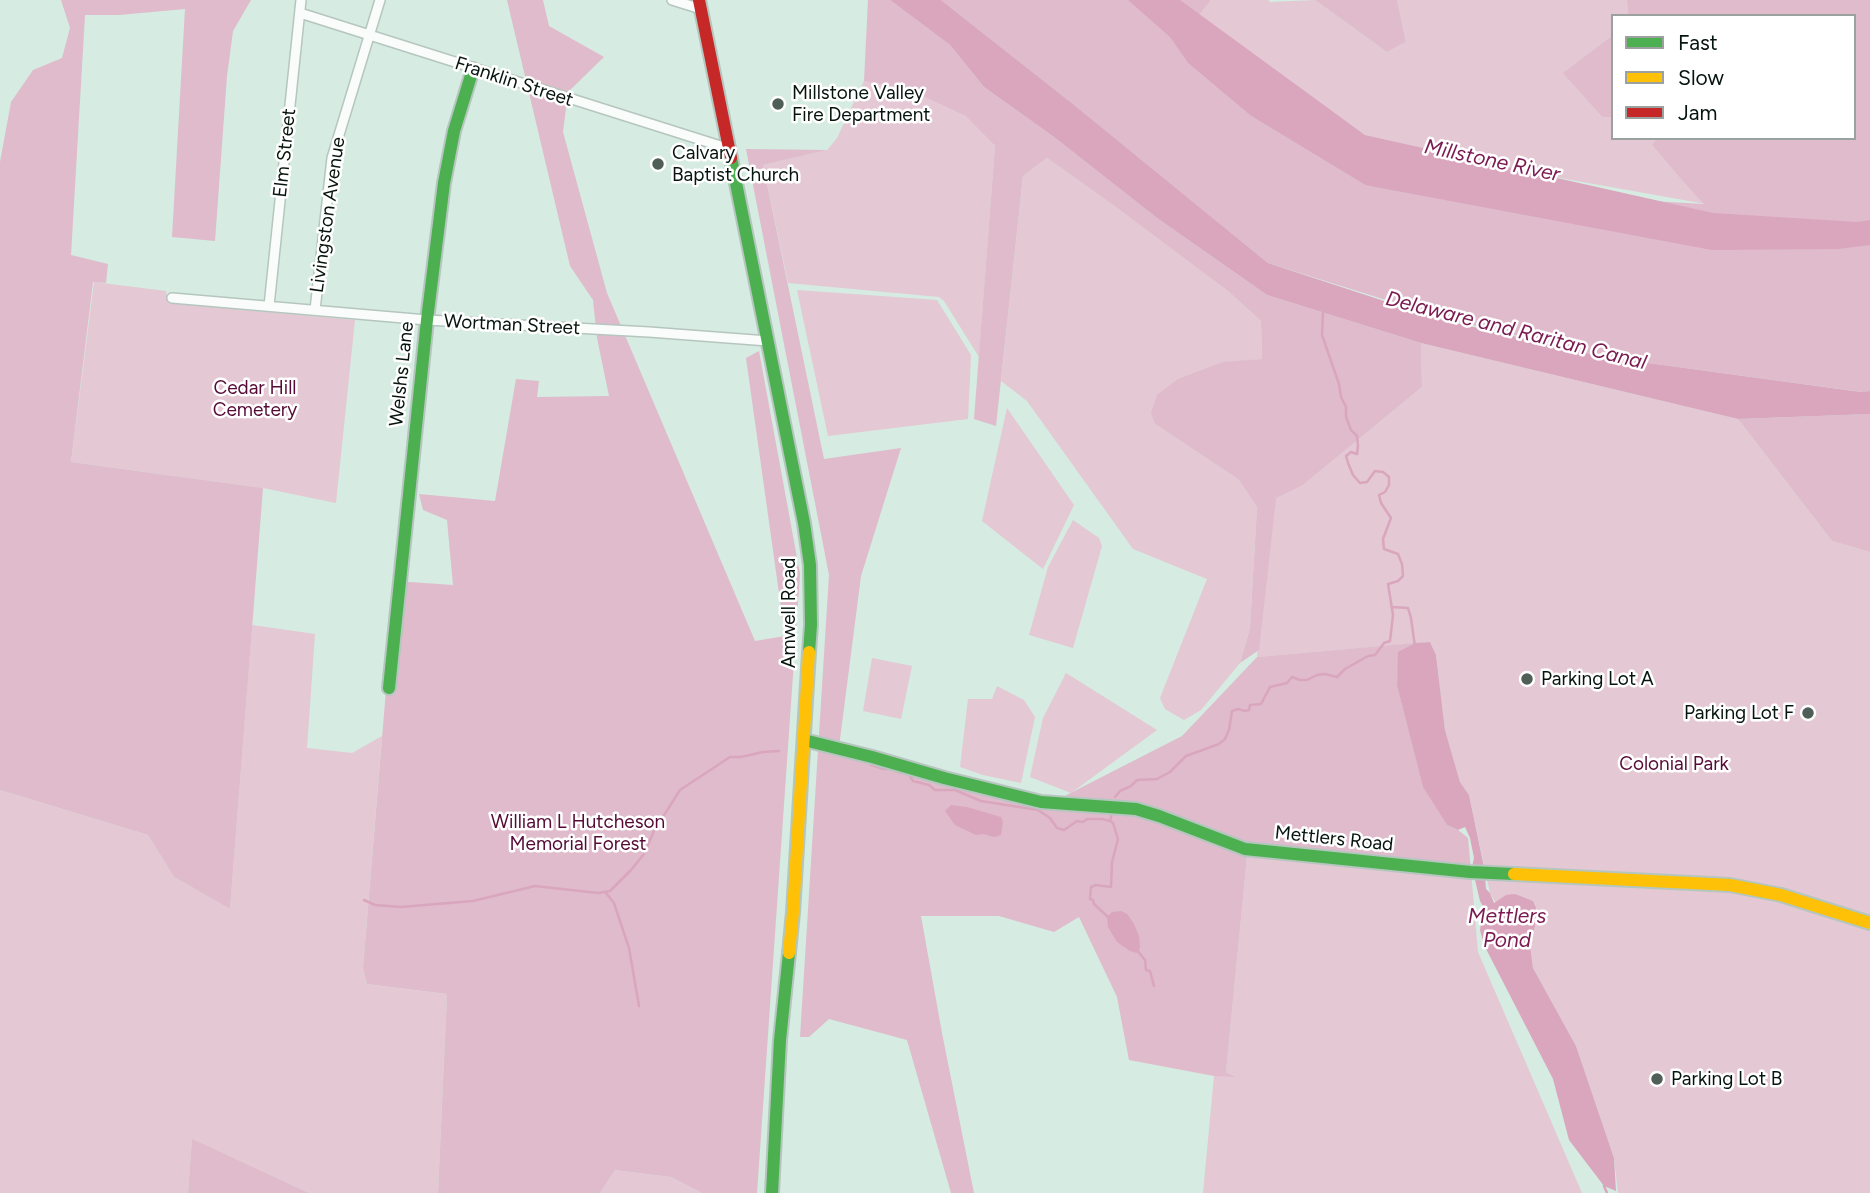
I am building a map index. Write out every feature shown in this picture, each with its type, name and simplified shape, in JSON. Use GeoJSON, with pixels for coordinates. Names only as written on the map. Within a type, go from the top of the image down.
{"type":"FeatureCollection","features":[{"type":"Feature","properties":{"kind":"street","name":"Elm Street"},"geometry":{"type":"LineString","coordinates":[[269,306],[301,0]]}},
{"type":"Feature","properties":{"kind":"street","name":"Livingston Avenue"},"geometry":{"type":"LineString","coordinates":[[315,310],[332,158],[380,0]]}},
{"type":"Feature","properties":{"kind":"street"},"geometry":{"type":"LineString","coordinates":[[672,0],[700,5]]}},
{"type":"Feature","properties":{"kind":"street","name":"Amwell Road"},"geometry":{"type":"LineString","coordinates":[[700,5],[804,523],[810,565],[811,625],[793,912],[780,1040],[772,1193]]}},
{"type":"Feature","properties":{"kind":"street","name":"Franklin Street"},"geometry":{"type":"LineString","coordinates":[[300,13],[730,149]]}},
{"type":"Feature","properties":{"kind":"street","name":"Welshs Lane"},"geometry":{"type":"LineString","coordinates":[[389,688],[427,320],[448,158],[473,68]]}},
{"type":"Feature","properties":{"kind":"street","name":"Wortman Street"},"geometry":{"type":"LineString","coordinates":[[172,298],[427,320],[768,341]]}},
{"type":"Feature","properties":{"kind":"street","name":"Mettlers Road"},"geometry":{"type":"LineString","coordinates":[[804,740],[1041,802],[1136,809],[1245,849],[1469,872],[1730,886],[1781,895],[1870,923]]}},
{"type":"Feature","properties":{"kind":"green space"},"geometry":{"type":"Polygon","coordinates":[[[61,0],[251,0],[233,31],[227,76],[215,241],[172,237],[185,9],[85,15],[71,255],[108,264],[106,283],[93,282],[71,462],[263,488],[230,909],[174,877],[148,835],[0,790],[0,162],[11,102],[33,70],[62,58],[70,28],[61,0]]]}},
{"type":"Feature","properties":{"kind":"green space","name":"William L Hutcheson Memorial Forest"},"geometry":{"type":"Polygon","coordinates":[[[507,0],[543,0],[549,26],[604,57],[568,92],[563,132],[607,293],[755,641],[785,636],[746,358],[759,351],[800,574],[757,1193],[702,1193],[671,1177],[615,1170],[600,1193],[438,1193],[447,994],[367,984],[363,968],[395,581],[453,585],[447,520],[423,510],[419,494],[495,501],[516,379],[539,381],[537,397],[609,396],[597,338],[593,300],[570,266],[507,0]]]}},
{"type":"Feature","properties":{"kind":"green space"},"geometry":{"type":"Polygon","coordinates":[[[868,0],[890,0],[950,45],[984,87],[1054,137],[1157,218],[1267,295],[1421,343],[1422,387],[1303,485],[1276,498],[1259,650],[1240,663],[1250,628],[1257,507],[1238,479],[1155,424],[1151,413],[1157,395],[1178,379],[1223,362],[1262,359],[1261,321],[1229,292],[1047,158],[1023,176],[996,426],[974,419],[995,146],[966,116],[907,89],[864,81],[868,0]]]}},
{"type":"Feature","properties":{"kind":"green space"},"geometry":{"type":"Polygon","coordinates":[[[941,0],[1211,0],[1199,15],[1189,64],[1251,116],[1365,185],[1704,204],[1652,145],[1656,140],[1856,140],[1856,14],[1628,14],[1627,0],[1870,0],[1870,391],[1604,357],[1440,317],[1268,263],[941,0]]]}},
{"type":"Feature","properties":{"kind":"green space"},"geometry":{"type":"Polygon","coordinates":[[[1211,0],[1315,0],[1387,52],[1406,42],[1397,0],[1627,0],[1628,14],[1611,14],[1611,37],[1564,73],[1602,117],[1611,117],[1611,140],[1656,140],[1652,145],[1706,204],[1521,171],[1365,135],[1199,15],[1211,0]]]}},
{"type":"Feature","properties":{"kind":"green space"},"geometry":{"type":"Polygon","coordinates":[[[1315,0],[1397,0],[1406,42],[1387,52],[1315,0]]]}},
{"type":"Feature","properties":{"kind":"green space"},"geometry":{"type":"Polygon","coordinates":[[[1611,37],[1611,117],[1602,117],[1563,73],[1611,37]]]}},
{"type":"Feature","properties":{"kind":"green space"},"geometry":{"type":"Polygon","coordinates":[[[864,81],[907,89],[967,116],[995,146],[979,357],[939,297],[788,283],[763,165],[827,150],[837,138],[864,81]]]}},
{"type":"Feature","properties":{"kind":"green space"},"geometry":{"type":"Polygon","coordinates":[[[746,149],[827,150],[763,165],[824,459],[901,448],[861,576],[839,747],[1051,803],[1182,736],[1257,657],[1415,643],[1399,652],[1397,686],[1423,786],[1447,825],[1468,838],[1471,871],[1378,862],[1247,857],[1226,1072],[1236,1077],[1214,1076],[1129,1060],[1117,997],[1079,917],[1054,932],[999,916],[921,916],[974,1193],[951,1193],[907,1040],[829,1019],[809,1037],[800,1037],[829,575],[746,149]]]}},
{"type":"Feature","properties":{"kind":"green space"},"geometry":{"type":"Polygon","coordinates":[[[1047,158],[1229,292],[1261,321],[1262,359],[1243,361],[1155,424],[1238,479],[1257,507],[1250,628],[1240,663],[1201,710],[1184,720],[1165,709],[1160,698],[1207,579],[1133,549],[1027,401],[1001,381],[1023,176],[1047,158]]]}},
{"type":"Feature","properties":{"kind":"green space","name":"Cedar Hill Cemetery"},"geometry":{"type":"Polygon","coordinates":[[[94,282],[166,291],[168,303],[355,320],[336,503],[263,488],[71,462],[94,282]]]}},
{"type":"Feature","properties":{"kind":"green space"},"geometry":{"type":"Polygon","coordinates":[[[797,290],[937,300],[971,355],[968,419],[828,436],[797,290]]]}},
{"type":"Feature","properties":{"kind":"green space","name":"Colonial Park"},"geometry":{"type":"Polygon","coordinates":[[[1421,343],[1738,419],[1832,541],[1870,552],[1870,1193],[1618,1193],[1614,1158],[1576,1046],[1533,968],[1530,945],[1536,906],[1533,901],[1506,895],[1496,903],[1490,893],[1469,795],[1460,782],[1445,730],[1436,655],[1430,642],[1257,657],[1268,493],[1303,485],[1422,387],[1421,343]]]}},
{"type":"Feature","properties":{"kind":"green space"},"geometry":{"type":"Polygon","coordinates":[[[1007,408],[1074,505],[1043,569],[982,521],[1007,408]]]}},
{"type":"Feature","properties":{"kind":"green space"},"geometry":{"type":"Polygon","coordinates":[[[1870,414],[1870,552],[1832,541],[1738,419],[1870,414]]]}},
{"type":"Feature","properties":{"kind":"green space"},"geometry":{"type":"Polygon","coordinates":[[[1073,520],[1099,538],[1102,546],[1073,648],[1029,635],[1048,567],[1073,520]]]}},
{"type":"Feature","properties":{"kind":"green space"},"geometry":{"type":"Polygon","coordinates":[[[252,625],[315,634],[307,748],[352,753],[382,736],[363,968],[367,984],[447,994],[438,1193],[309,1193],[192,1140],[188,1193],[0,1193],[0,790],[148,835],[174,877],[230,909],[252,625]]]}},
{"type":"Feature","properties":{"kind":"green space"},"geometry":{"type":"Polygon","coordinates":[[[872,658],[912,666],[901,719],[863,711],[872,658]]]}},
{"type":"Feature","properties":{"kind":"green space"},"geometry":{"type":"Polygon","coordinates":[[[1066,673],[1157,730],[1071,793],[1030,777],[1043,718],[1066,673]]]}},
{"type":"Feature","properties":{"kind":"green space"},"geometry":{"type":"Polygon","coordinates":[[[997,686],[1024,700],[1035,717],[1021,783],[960,767],[968,699],[992,699],[997,686]]]}},
{"type":"Feature","properties":{"kind":"green space"},"geometry":{"type":"Polygon","coordinates":[[[1247,857],[1378,862],[1471,871],[1478,952],[1582,1193],[1203,1193],[1214,1076],[1234,1076],[1226,1072],[1247,857]]]}},
{"type":"Feature","properties":{"kind":"green space"},"geometry":{"type":"Polygon","coordinates":[[[192,1139],[309,1193],[188,1193],[192,1139]]]}},
{"type":"Feature","properties":{"kind":"green space"},"geometry":{"type":"Polygon","coordinates":[[[615,1170],[671,1177],[702,1193],[600,1193],[615,1170]]]}},
{"type":"Feature","properties":{"kind":"water"},"geometry":{"type":"Polygon","coordinates":[[[890,0],[941,0],[1268,263],[1439,319],[1604,357],[1861,392],[1870,391],[1870,414],[1738,419],[1421,343],[1267,295],[1157,218],[1054,137],[984,87],[950,45],[890,0]]]}},
{"type":"Feature","properties":{"kind":"water"},"geometry":{"type":"Polygon","coordinates":[[[1128,0],[1180,0],[1365,135],[1713,213],[1857,222],[1870,220],[1870,245],[1838,249],[1712,250],[1365,185],[1251,116],[1189,64],[1170,37],[1128,0]]]}},
{"type":"Feature","properties":{"kind":"water","name":"Mettlers Pond"},"geometry":{"type":"Polygon","coordinates":[[[1430,642],[1436,655],[1445,730],[1460,782],[1469,795],[1486,889],[1494,903],[1506,895],[1515,894],[1533,901],[1536,907],[1530,945],[1533,968],[1576,1046],[1614,1158],[1616,1191],[1604,1186],[1569,1140],[1553,1079],[1484,945],[1480,930],[1482,916],[1486,912],[1480,901],[1472,867],[1474,858],[1470,838],[1465,827],[1458,830],[1447,825],[1423,787],[1397,686],[1398,652],[1415,643],[1430,642]]]}},
{"type":"Feature","properties":{"kind":"water"},"geometry":{"type":"Polygon","coordinates":[[[951,805],[1001,817],[1001,835],[976,835],[955,825],[945,811],[951,805]]]}},
{"type":"Feature","properties":{"kind":"water"},"geometry":{"type":"Polygon","coordinates":[[[1121,911],[1127,914],[1139,936],[1140,948],[1137,953],[1117,942],[1108,927],[1107,917],[1112,912],[1121,911]]]}},
{"type":"Feature","properties":{"kind":"waterway"},"geometry":{"type":"LineString","coordinates":[[1115,797],[1137,780],[1157,779],[1170,772],[1186,756],[1219,744],[1229,730],[1232,711],[1245,711],[1249,710],[1250,705],[1261,704],[1270,687],[1287,683],[1292,677],[1300,680],[1325,674],[1337,677],[1345,669],[1375,655],[1384,643],[1390,641],[1393,615],[1388,584],[1403,576],[1398,554],[1384,549],[1383,539],[1391,518],[1379,495],[1385,492],[1389,485],[1389,477],[1383,472],[1375,471],[1367,482],[1360,483],[1348,463],[1346,456],[1351,452],[1357,454],[1357,436],[1351,430],[1346,417],[1346,407],[1322,335],[1323,312]]}},
{"type":"Feature","properties":{"kind":"waterway"},"geometry":{"type":"LineString","coordinates":[[1392,607],[1408,608],[1415,647]]}},
{"type":"Feature","properties":{"kind":"waterway"},"geometry":{"type":"LineString","coordinates":[[364,900],[375,905],[401,907],[473,901],[535,886],[598,893],[610,891],[644,854],[654,831],[680,790],[730,757],[779,751]]}},
{"type":"Feature","properties":{"kind":"waterway"},"geometry":{"type":"LineString","coordinates":[[871,765],[901,773]]}},
{"type":"Feature","properties":{"kind":"waterway"},"geometry":{"type":"LineString","coordinates":[[910,776],[913,781],[929,785],[935,790],[955,790],[981,801],[1038,810],[1050,818],[1057,828],[1064,830],[1077,821],[1083,822],[1087,819],[1110,821],[1112,813]]}},
{"type":"Feature","properties":{"kind":"waterway"},"geometry":{"type":"LineString","coordinates":[[1109,918],[1090,899],[1091,887],[1111,887],[1112,862],[1118,839],[1110,821]]}},
{"type":"Feature","properties":{"kind":"waterway"},"geometry":{"type":"LineString","coordinates":[[606,893],[614,903],[629,948],[639,1006]]}},
{"type":"Feature","properties":{"kind":"waterway"},"geometry":{"type":"LineString","coordinates":[[1137,950],[1145,960],[1146,970],[1150,971],[1154,986]]}},
{"type":"Feature","properties":{"kind":"waterway"},"geometry":{"type":"LineString","coordinates":[[1604,1186],[1607,1193]]}},
{"type":"Feature","properties":{"kind":"traffic: fast"},"geometry":{"type":"LineString","coordinates":[[389,688],[444,183],[454,131],[473,69]]}},
{"type":"Feature","properties":{"kind":"traffic: fast"},"geometry":{"type":"LineString","coordinates":[[731,158],[804,523],[810,565],[809,652]]}},
{"type":"Feature","properties":{"kind":"traffic: fast"},"geometry":{"type":"LineString","coordinates":[[804,740],[1041,802],[1136,809],[1245,849],[1514,874]]}},
{"type":"Feature","properties":{"kind":"traffic: fast"},"geometry":{"type":"LineString","coordinates":[[772,1193],[780,1040],[789,953]]}},
{"type":"Feature","properties":{"kind":"traffic: slow"},"geometry":{"type":"LineString","coordinates":[[789,953],[809,652]]}},
{"type":"Feature","properties":{"kind":"traffic: slow"},"geometry":{"type":"LineString","coordinates":[[1514,874],[1730,885],[1781,895],[1870,923]]}},
{"type":"Feature","properties":{"kind":"traffic: jam"},"geometry":{"type":"LineString","coordinates":[[699,0],[731,158]]}},
{"type":"Feature","properties":{"kind":"place","name":"Millstone Valley Fire Department"},"geometry":{"type":"Point","coordinates":[778,104]}},
{"type":"Feature","properties":{"kind":"place","name":"Calvary Baptist Church"},"geometry":{"type":"Point","coordinates":[658,164]}},
{"type":"Feature","properties":{"kind":"place","name":"Parking Lot A"},"geometry":{"type":"Point","coordinates":[1527,679]}},
{"type":"Feature","properties":{"kind":"place","name":"Parking Lot F"},"geometry":{"type":"Point","coordinates":[1808,713]}},
{"type":"Feature","properties":{"kind":"place","name":"Parking Lot B"},"geometry":{"type":"Point","coordinates":[1657,1079]}},
{"type":"Feature","properties":{"kind":"water label","name":"Millstone River"},"geometry":{"type":"Point","coordinates":[1492,161]}},
{"type":"Feature","properties":{"kind":"water label","name":"Delaware and Raritan Canal"},"geometry":{"type":"Point","coordinates":[1516,331]}}]}
